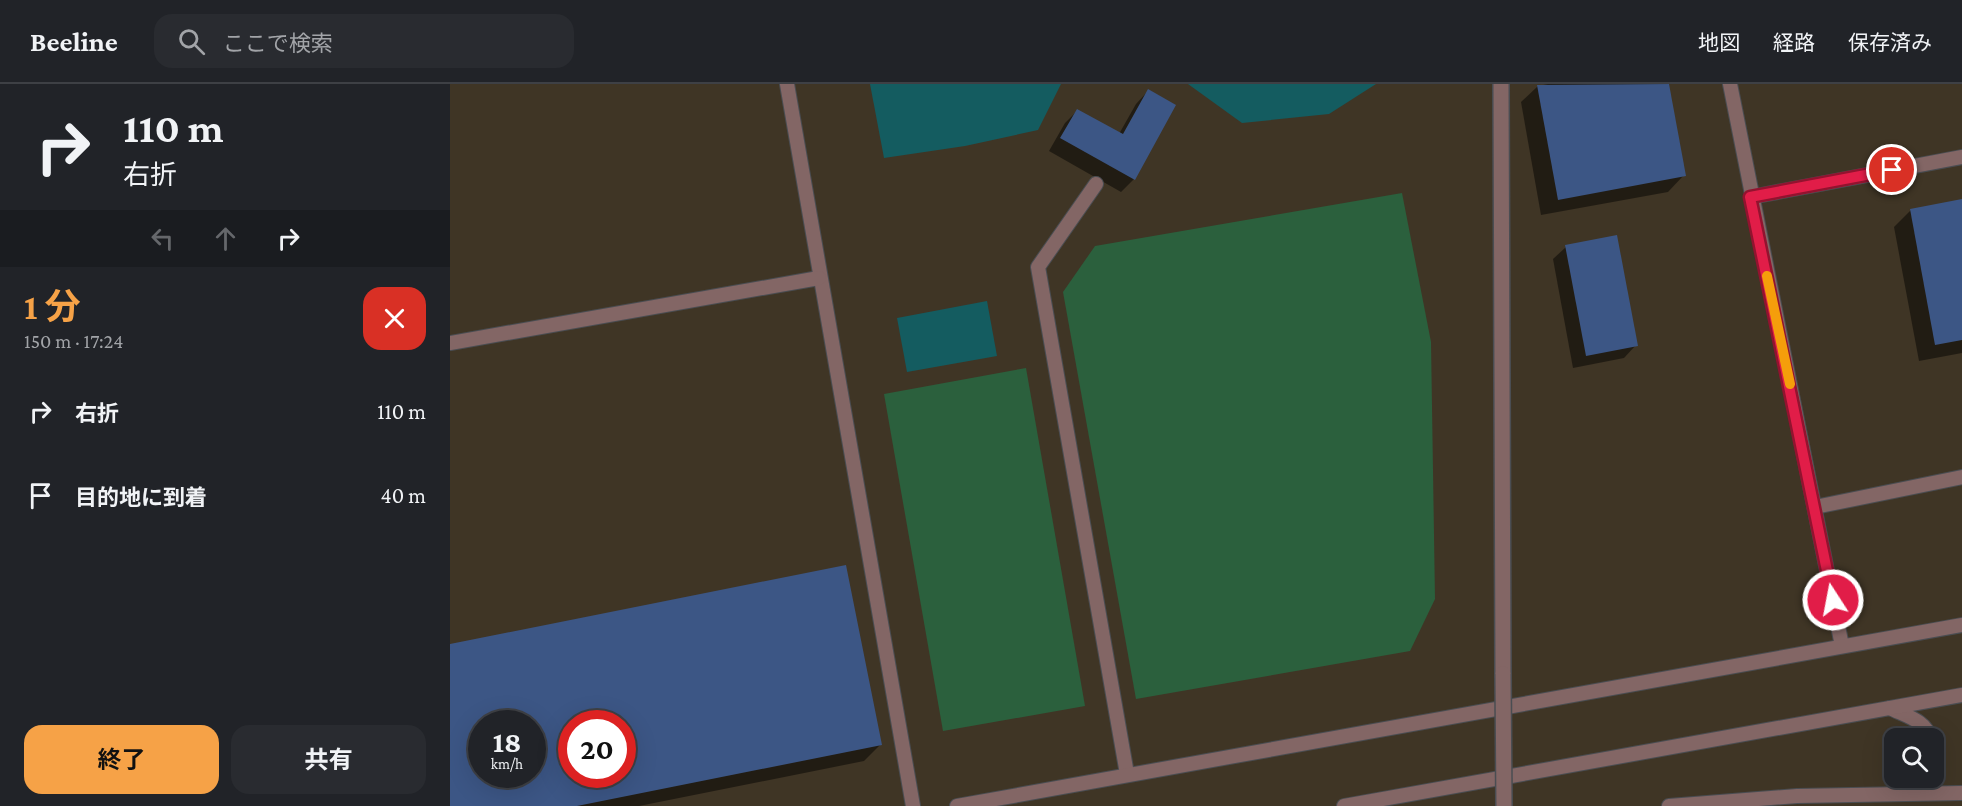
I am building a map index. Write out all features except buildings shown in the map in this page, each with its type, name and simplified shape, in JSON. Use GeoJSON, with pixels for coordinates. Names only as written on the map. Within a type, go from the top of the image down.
{"type":"FeatureCollection","features":[{"type":"Feature","properties":{"kind":"street"},"geometry":{"type":"LineString","coordinates":[[1501,84],[1504,806]]}},
{"type":"Feature","properties":{"kind":"lane"},"geometry":{"type":"LineString","coordinates":[[787,84],[819,278],[913,806]]}},
{"type":"Feature","properties":{"kind":"lane"},"geometry":{"type":"LineString","coordinates":[[1730,84],[1750,197],[1842,646]]}},
{"type":"Feature","properties":{"kind":"lane"},"geometry":{"type":"LineString","coordinates":[[1750,197],[1962,157]]}},
{"type":"Feature","properties":{"kind":"lane"},"geometry":{"type":"LineString","coordinates":[[1096,184],[1038,267],[1127,774]]}},
{"type":"Feature","properties":{"kind":"lane"},"geometry":{"type":"LineString","coordinates":[[450,343],[819,278]]}},
{"type":"Feature","properties":{"kind":"lane"},"geometry":{"type":"LineString","coordinates":[[1815,507],[1962,477]]}},
{"type":"Feature","properties":{"kind":"lane"},"geometry":{"type":"LineString","coordinates":[[957,806],[1962,625]]}},
{"type":"Feature","properties":{"kind":"lane"},"geometry":{"type":"LineString","coordinates":[[1344,806],[1962,695]]}},
{"type":"Feature","properties":{"kind":"lane"},"geometry":{"type":"LineString","coordinates":[[1890,708],[1920,723],[1925,728]]}},
{"type":"Feature","properties":{"kind":"lane"},"geometry":{"type":"LineString","coordinates":[[1898,792],[1904,788]]}},
{"type":"Feature","properties":{"kind":"lane"},"geometry":{"type":"LineString","coordinates":[[1669,806],[1797,796],[1898,792],[1962,793]]}},
{"type":"Feature","properties":{"kind":"shaded area"},"geometry":{"type":"Polygon","coordinates":[[[450,84],[1962,84],[1962,806],[450,806],[450,84]]]}},
{"type":"Feature","properties":{"kind":"green space"},"geometry":{"type":"Polygon","coordinates":[[[1402,193],[1431,342],[1435,599],[1410,651],[1136,699],[1063,292],[1095,246],[1402,193]]]}},
{"type":"Feature","properties":{"kind":"green space"},"geometry":{"type":"Polygon","coordinates":[[[1026,368],[1085,706],[943,731],[884,394],[1026,368]]]}},
{"type":"Feature","properties":{"kind":"water"},"geometry":{"type":"Polygon","coordinates":[[[870,84],[1061,84],[1038,130],[965,146],[884,158],[870,84]]]}},
{"type":"Feature","properties":{"kind":"water"},"geometry":{"type":"Polygon","coordinates":[[[1188,84],[1376,84],[1329,114],[1242,123],[1188,84]]]}},
{"type":"Feature","properties":{"kind":"water"},"geometry":{"type":"Polygon","coordinates":[[[987,301],[997,356],[907,372],[897,318],[987,301]]]}},
{"type":"Feature","properties":{"kind":"slow traffic"},"geometry":{"type":"LineString","coordinates":[[1767,276],[1790,384]]}},
{"type":"Feature","properties":{"kind":"route"},"geometry":{"type":"LineString","coordinates":[[1833,600],[1750,197],[1892,170]]}}]}
